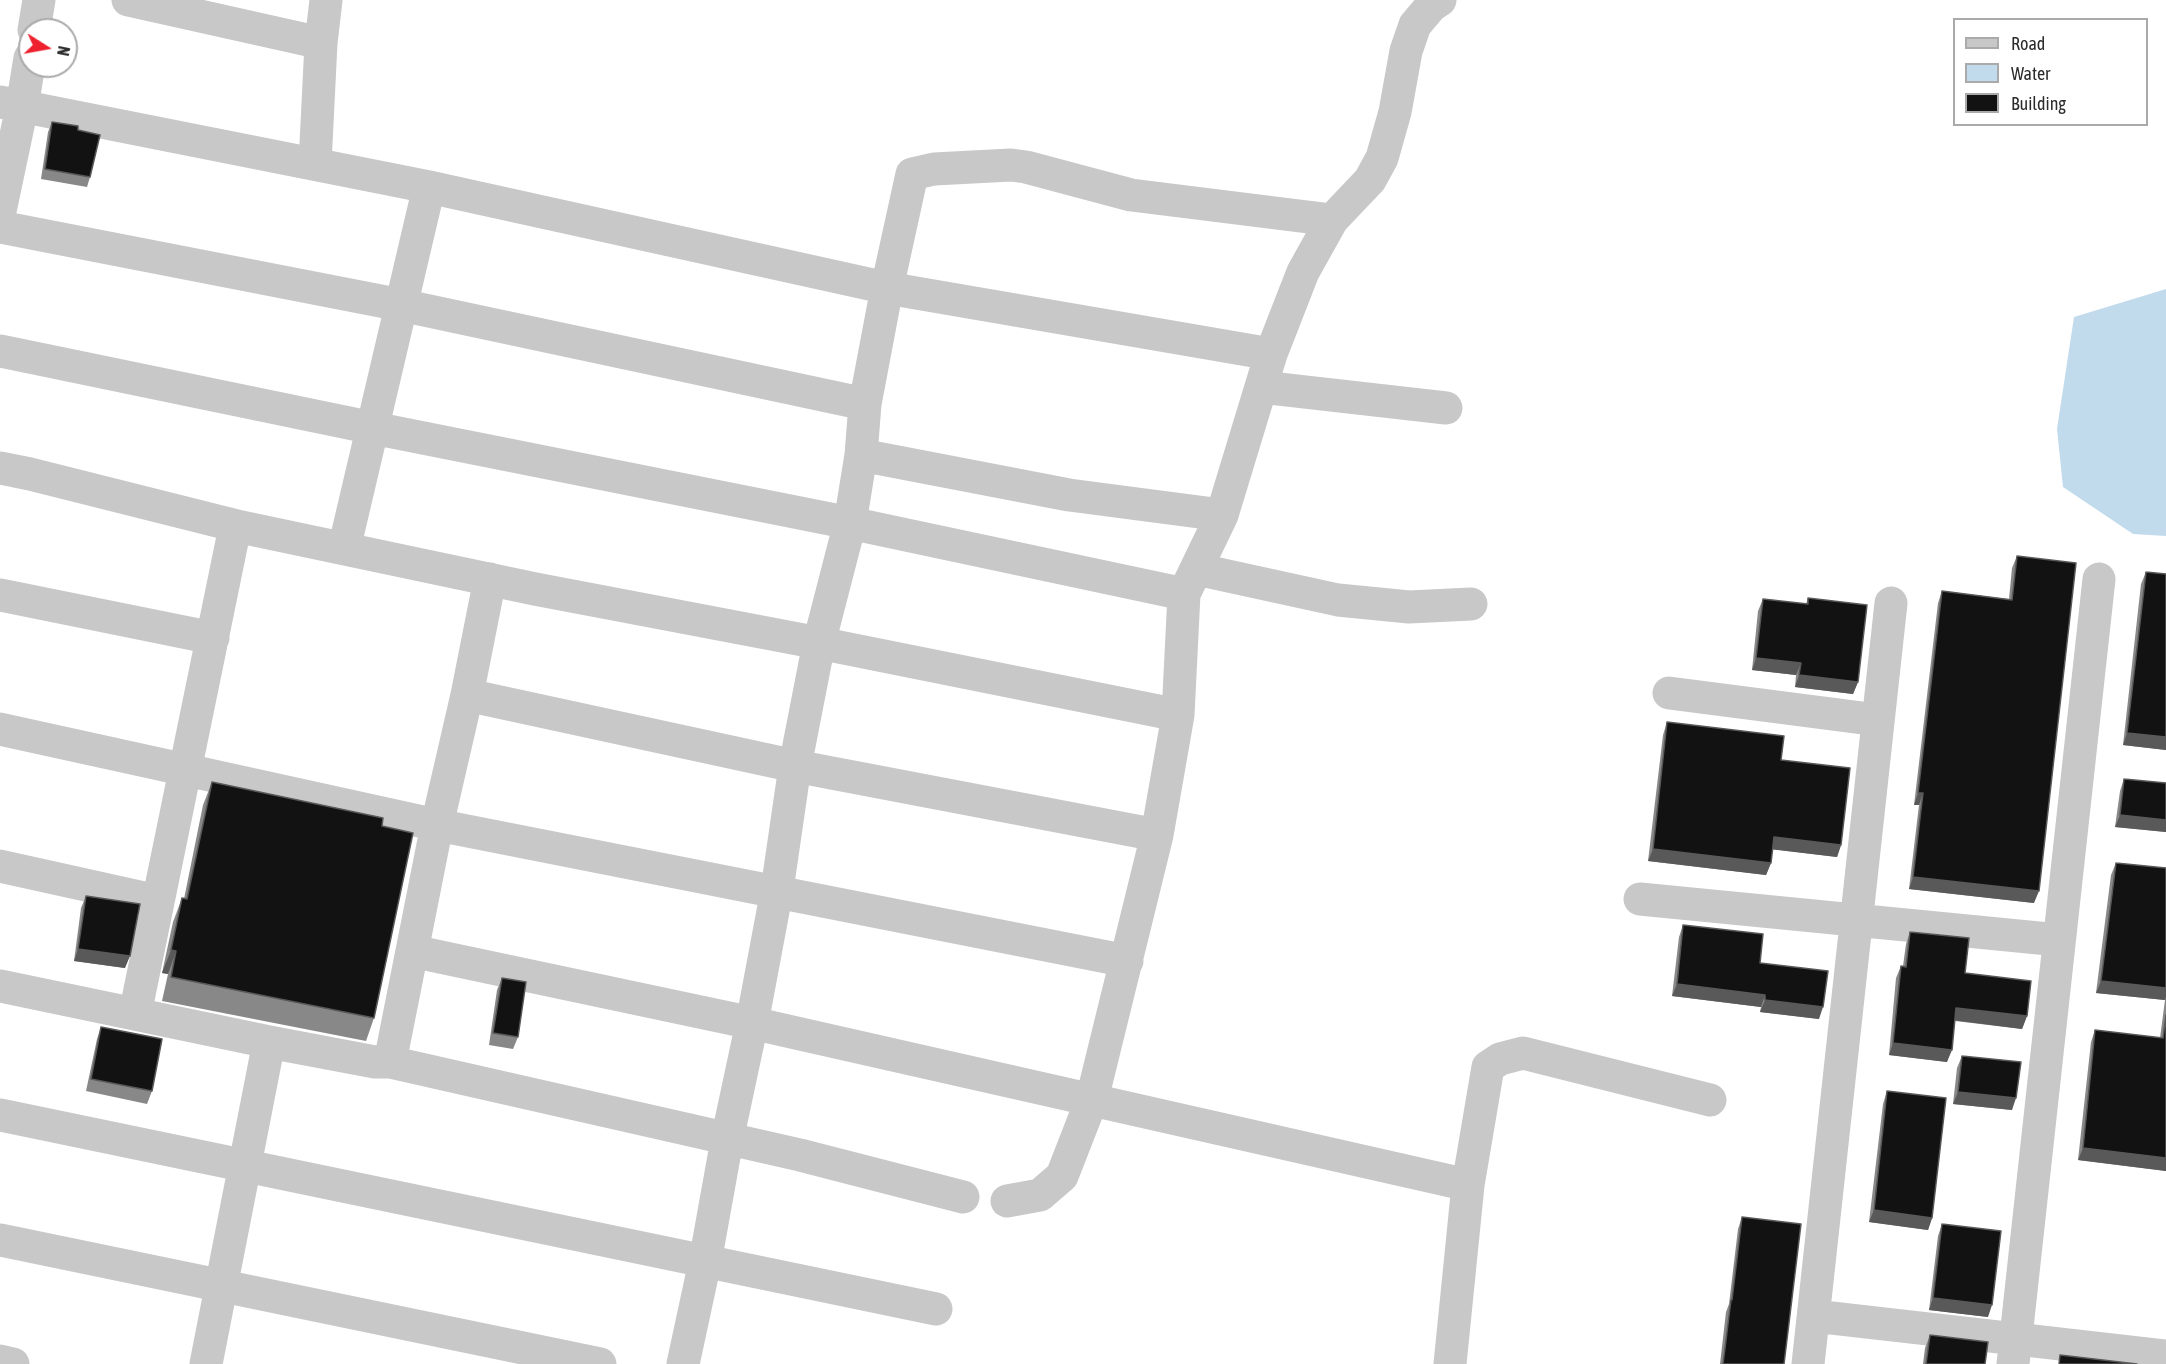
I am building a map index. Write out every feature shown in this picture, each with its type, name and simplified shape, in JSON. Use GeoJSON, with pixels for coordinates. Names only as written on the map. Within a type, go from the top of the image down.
{"type":"FeatureCollection","features":[{"type":"Feature","properties":{"kind":"street"},"geometry":{"type":"LineString","coordinates":[[36,18],[39,0]]}},
{"type":"Feature","properties":{"kind":"street"},"geometry":{"type":"LineString","coordinates":[[128,0],[321,43]]}},
{"type":"Feature","properties":{"kind":"street"},"geometry":{"type":"LineString","coordinates":[[315,164],[321,43],[326,0]]}},
{"type":"Feature","properties":{"kind":"street"},"geometry":{"type":"LineString","coordinates":[[1006,1201],[1040,1195],[1062,1176],[1092,1099],[1157,835],[1178,715],[1190,581],[1221,515],[1271,354],[1303,272],[1332,220],[1370,180],[1382,158],[1395,112],[1406,51],[1415,25],[1431,6],[1440,0]]}},
{"type":"Feature","properties":{"kind":"street"},"geometry":{"type":"LineString","coordinates":[[0,211],[11,104],[22,78]]}},
{"type":"Feature","properties":{"kind":"street"},"geometry":{"type":"LineString","coordinates":[[11,104],[429,187],[887,288],[1271,354]]}},
{"type":"Feature","properties":{"kind":"street"},"geometry":{"type":"LineString","coordinates":[[683,1364],[752,1023],[777,890],[795,766],[819,643],[850,523],[861,455],[866,404],[887,288],[912,174],[934,169],[1026,166],[1131,195],[1332,220]]}},
{"type":"Feature","properties":{"kind":"street"},"geometry":{"type":"LineString","coordinates":[[344,549],[429,187]]}},
{"type":"Feature","properties":{"kind":"street"},"geometry":{"type":"LineString","coordinates":[[0,227],[401,305],[866,404]]}},
{"type":"Feature","properties":{"kind":"street"},"geometry":{"type":"LineString","coordinates":[[0,351],[850,523],[1190,581],[1409,607],[1471,604]]}},
{"type":"Feature","properties":{"kind":"street"},"geometry":{"type":"LineString","coordinates":[[1261,387],[1446,408]]}},
{"type":"Feature","properties":{"kind":"street"},"geometry":{"type":"LineString","coordinates":[[861,455],[1069,495],[1221,515]]}},
{"type":"Feature","properties":{"kind":"street"},"geometry":{"type":"LineString","coordinates":[[0,468],[241,527],[536,590],[819,643],[1178,715]]}},
{"type":"Feature","properties":{"kind":"street"},"geometry":{"type":"LineString","coordinates":[[135,1014],[234,532],[241,527]]}},
{"type":"Feature","properties":{"kind":"street"},"geometry":{"type":"LineString","coordinates":[[390,1062],[437,825],[467,695],[490,579]]}},
{"type":"Feature","properties":{"kind":"street"},"geometry":{"type":"LineString","coordinates":[[2014,1352],[2099,579]]}},
{"type":"Feature","properties":{"kind":"street"},"geometry":{"type":"LineString","coordinates":[[0,595],[213,638]]}},
{"type":"Feature","properties":{"kind":"street"},"geometry":{"type":"LineString","coordinates":[[1808,1364],[1891,603]]}},
{"type":"Feature","properties":{"kind":"street"},"geometry":{"type":"LineString","coordinates":[[1669,693],[1878,720]]}},
{"type":"Feature","properties":{"kind":"street"},"geometry":{"type":"LineString","coordinates":[[467,695],[795,766],[1157,835]]}},
{"type":"Feature","properties":{"kind":"street"},"geometry":{"type":"LineString","coordinates":[[0,729],[437,825],[777,890],[1127,961]]}},
{"type":"Feature","properties":{"kind":"street"},"geometry":{"type":"LineString","coordinates":[[0,866],[158,901]]}},
{"type":"Feature","properties":{"kind":"street"},"geometry":{"type":"LineString","coordinates":[[1640,899],[2059,940]]}},
{"type":"Feature","properties":{"kind":"street"},"geometry":{"type":"LineString","coordinates":[[412,951],[752,1023],[1468,1185]]}},
{"type":"Feature","properties":{"kind":"street"},"geometry":{"type":"LineString","coordinates":[[0,986],[269,1042],[375,1062],[390,1062],[800,1155],[963,1197]]}},
{"type":"Feature","properties":{"kind":"street"},"geometry":{"type":"LineString","coordinates":[[206,1364],[269,1042]]}},
{"type":"Feature","properties":{"kind":"street"},"geometry":{"type":"LineString","coordinates":[[1450,1364],[1468,1185],[1488,1067],[1500,1059],[1523,1053],[1710,1100]]}},
{"type":"Feature","properties":{"kind":"street"},"geometry":{"type":"LineString","coordinates":[[0,1115],[936,1309]]}},
{"type":"Feature","properties":{"kind":"street"},"geometry":{"type":"LineString","coordinates":[[0,1239],[221,1287],[600,1364]]}},
{"type":"Feature","properties":{"kind":"street"},"geometry":{"type":"LineString","coordinates":[[1814,1316],[2014,1352],[2166,1356]]}},
{"type":"Feature","properties":{"kind":"street"},"geometry":{"type":"LineString","coordinates":[[0,1361],[13,1364]]}},
{"type":"Feature","properties":{"kind":"water"},"geometry":{"type":"Polygon","coordinates":[[[2166,289],[2166,536],[2133,534],[2063,487],[2057,429],[2074,317],[2166,289]]]}},
{"type":"Feature","properties":{"kind":"building"},"geometry":{"type":"Polygon","coordinates":[[[52,122],[78,126],[78,130],[100,135],[90,177],[45,169],[52,122]]]}},
{"type":"Feature","properties":{"kind":"building"},"geometry":{"type":"Polygon","coordinates":[[[2017,556],[2076,563],[2039,891],[1913,877],[1923,793],[1918,793],[1942,591],[2012,600],[2017,556]]]}},
{"type":"Feature","properties":{"kind":"building"},"geometry":{"type":"Polygon","coordinates":[[[2146,572],[2166,574],[2166,737],[2127,733],[2146,572]]]}},
{"type":"Feature","properties":{"kind":"building"},"geometry":{"type":"Polygon","coordinates":[[[1808,598],[1867,605],[1858,682],[1799,675],[1801,663],[1756,658],[1763,599],[1808,604],[1808,598]]]}},
{"type":"Feature","properties":{"kind":"building"},"geometry":{"type":"Polygon","coordinates":[[[1667,722],[1784,736],[1781,760],[1850,768],[1841,845],[1774,837],[1771,863],[1653,849],[1667,722]]]}},
{"type":"Feature","properties":{"kind":"building"},"geometry":{"type":"Polygon","coordinates":[[[2124,779],[2166,783],[2166,820],[2120,815],[2124,779]]]}},
{"type":"Feature","properties":{"kind":"building"},"geometry":{"type":"Polygon","coordinates":[[[212,782],[383,818],[382,826],[413,833],[374,1018],[171,977],[176,951],[171,950],[182,898],[187,899],[212,782]]]}},
{"type":"Feature","properties":{"kind":"building"},"geometry":{"type":"Polygon","coordinates":[[[2116,863],[2166,868],[2166,988],[2101,981],[2116,863]]]}},
{"type":"Feature","properties":{"kind":"building"},"geometry":{"type":"Polygon","coordinates":[[[86,896],[140,904],[130,956],[78,949],[86,896]]]}},
{"type":"Feature","properties":{"kind":"building"},"geometry":{"type":"Polygon","coordinates":[[[1683,925],[1763,934],[1760,963],[1828,971],[1823,1007],[1765,1000],[1765,995],[1677,984],[1683,925]]]}},
{"type":"Feature","properties":{"kind":"building"},"geometry":{"type":"Polygon","coordinates":[[[1910,932],[1969,938],[1965,973],[2031,981],[2027,1016],[1956,1008],[1952,1050],[1893,1043],[1901,966],[1906,967],[1910,932]]]}},
{"type":"Feature","properties":{"kind":"building"},"geometry":{"type":"Polygon","coordinates":[[[502,978],[526,982],[518,1037],[493,1033],[502,978]]]}},
{"type":"Feature","properties":{"kind":"building"},"geometry":{"type":"Polygon","coordinates":[[[2166,1015],[2166,1158],[2083,1148],[2095,1030],[2163,1038],[2166,1015]]]}},
{"type":"Feature","properties":{"kind":"building"},"geometry":{"type":"Polygon","coordinates":[[[101,1027],[162,1039],[152,1091],[91,1079],[101,1027]]]}},
{"type":"Feature","properties":{"kind":"building"},"geometry":{"type":"Polygon","coordinates":[[[1962,1056],[2021,1062],[2016,1098],[1958,1092],[1962,1056]]]}},
{"type":"Feature","properties":{"kind":"building"},"geometry":{"type":"Polygon","coordinates":[[[1887,1091],[1946,1098],[1932,1218],[1874,1210],[1887,1091]]]}},
{"type":"Feature","properties":{"kind":"building"},"geometry":{"type":"Polygon","coordinates":[[[1742,1217],[1801,1224],[1784,1364],[1723,1364],[1742,1217]]]}},
{"type":"Feature","properties":{"kind":"building"},"geometry":{"type":"Polygon","coordinates":[[[1942,1224],[2001,1231],[1992,1305],[1933,1298],[1942,1224]]]}},
{"type":"Feature","properties":{"kind":"building"},"geometry":{"type":"Polygon","coordinates":[[[1930,1335],[1988,1342],[1985,1364],[1926,1364],[1930,1335]]]}},
{"type":"Feature","properties":{"kind":"building"},"geometry":{"type":"Polygon","coordinates":[[[2060,1355],[2137,1364],[2059,1364],[2060,1355]]]}}]}
